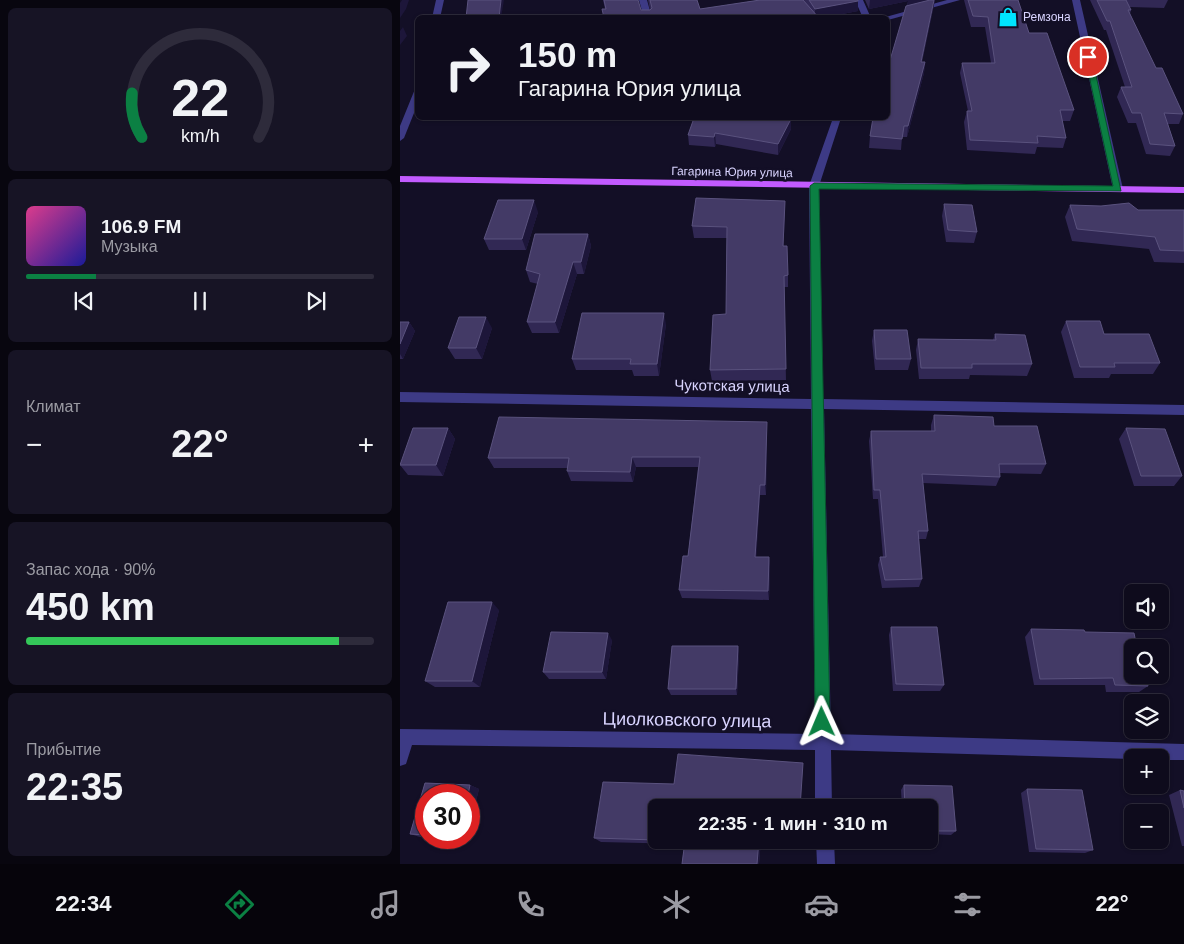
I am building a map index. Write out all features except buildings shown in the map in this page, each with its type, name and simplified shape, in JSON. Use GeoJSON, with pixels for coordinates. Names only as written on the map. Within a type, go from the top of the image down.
{"type":"FeatureCollection","features":[{"type":"Feature","properties":{"kind":"main road","name":"Гагарина Юрия улица"},"geometry":{"type":"LineString","coordinates":[[400,180],[1184,190]]}},
{"type":"Feature","properties":{"kind":"street"},"geometry":{"type":"LineString","coordinates":[[437,15],[440,0]]}},
{"type":"Feature","properties":{"kind":"street"},"geometry":{"type":"LineString","coordinates":[[643,0],[647,15]]}},
{"type":"Feature","properties":{"kind":"street"},"geometry":{"type":"LineString","coordinates":[[858,0],[866,15]]}},
{"type":"Feature","properties":{"kind":"street"},"geometry":{"type":"LineString","coordinates":[[890,17],[956,0]]}},
{"type":"Feature","properties":{"kind":"street"},"geometry":{"type":"LineString","coordinates":[[1076,0],[1118,189]]}},
{"type":"Feature","properties":{"kind":"street"},"geometry":{"type":"LineString","coordinates":[[400,138],[415,99]]}},
{"type":"Feature","properties":{"kind":"street"},"geometry":{"type":"LineString","coordinates":[[824,799],[814,186],[836,120]]}},
{"type":"Feature","properties":{"kind":"street","name":"Чукотская улица"},"geometry":{"type":"LineString","coordinates":[[400,398],[1184,410]]}},
{"type":"Feature","properties":{"kind":"street"},"geometry":{"type":"LineString","coordinates":[[400,758],[403,737]]}},
{"type":"Feature","properties":{"kind":"street","name":"Циолковского улица"},"geometry":{"type":"LineString","coordinates":[[403,737],[823,742],[1184,752]]}},
{"type":"Feature","properties":{"kind":"street"},"geometry":{"type":"LineString","coordinates":[[825,849],[826,864]]}},
{"type":"Feature","properties":{"kind":"place","name":"Ремзона"},"geometry":{"type":"Point","coordinates":[1008,17]}},
{"type":"Feature","properties":{"kind":"route"},"geometry":{"type":"LineString","coordinates":[[822,722],[814,186],[1118,189],[1088,57]]}}]}
